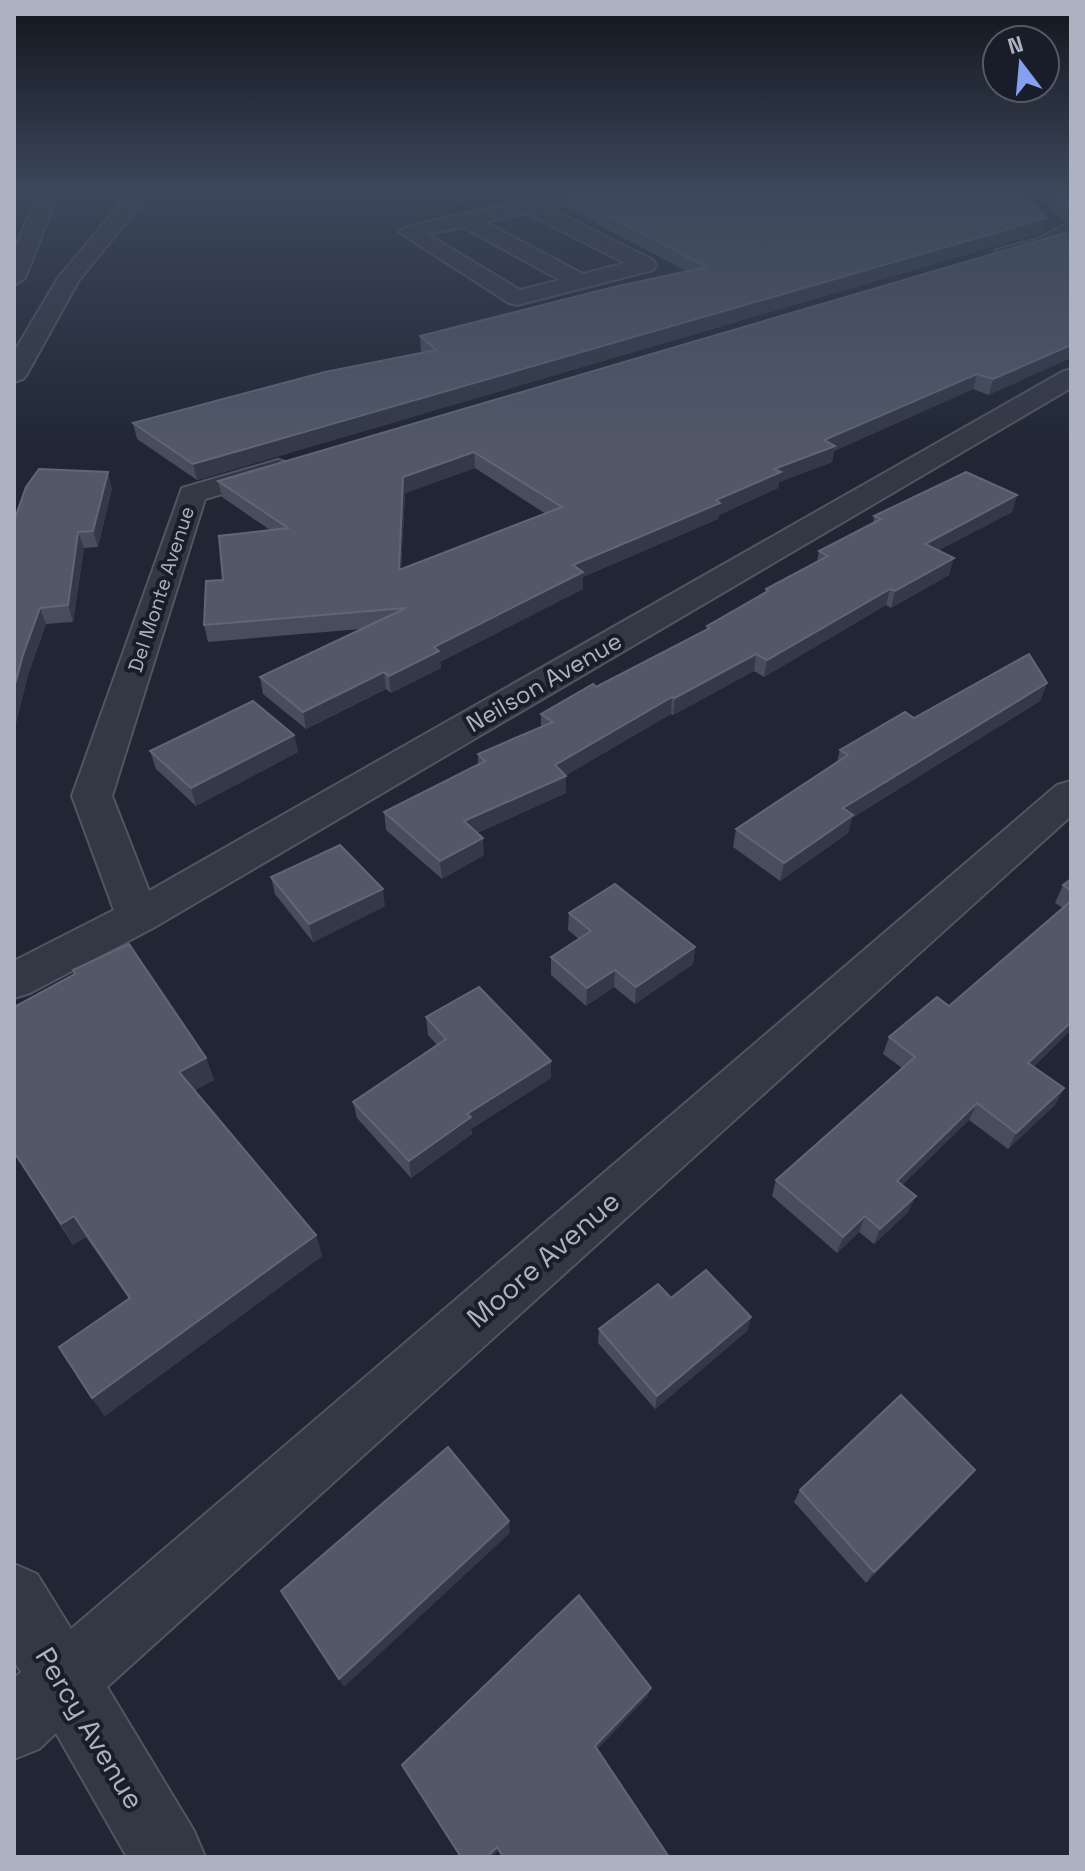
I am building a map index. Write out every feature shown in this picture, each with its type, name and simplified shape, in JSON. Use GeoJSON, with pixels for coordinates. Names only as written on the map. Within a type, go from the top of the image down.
{"type":"FeatureCollection","features":[{"type":"Feature","properties":{"kind":"street"},"geometry":{"type":"LineString","coordinates":[[482,276],[517,298],[602,276]]}},
{"type":"Feature","properties":{"kind":"street"},"geometry":{"type":"LineString","coordinates":[[570,276],[580,282]]}},
{"type":"Feature","properties":{"kind":"street"},"geometry":{"type":"LineString","coordinates":[[14,278],[69,278],[14,374]]}},
{"type":"Feature","properties":{"kind":"street","name":"Neilson Avenue"},"geometry":{"type":"LineString","coordinates":[[14,981],[138,917],[1071,377]]}},
{"type":"Feature","properties":{"kind":"street","name":"Del Monte Avenue"},"geometry":{"type":"LineString","coordinates":[[138,917],[92,796],[192,494],[299,462]]}},
{"type":"Feature","properties":{"kind":"street","name":"Moore Avenue"},"geometry":{"type":"LineString","coordinates":[[38,1703],[1071,794]]}},
{"type":"Feature","properties":{"kind":"street","name":"Percy Avenue"},"geometry":{"type":"LineString","coordinates":[[14,1597],[38,1703],[168,1857]]}},
{"type":"Feature","properties":{"kind":"building"},"geometry":{"type":"Polygon","coordinates":[[[663,276],[845,276],[193,464],[133,423],[325,372],[436,350],[420,336],[663,276]]]}},
{"type":"Feature","properties":{"kind":"building"},"geometry":{"type":"Polygon","coordinates":[[[916,276],[1071,276],[1071,345],[993,379],[977,374],[824,440],[835,446],[774,469],[781,472],[716,500],[720,503],[573,565],[583,572],[434,647],[439,651],[389,676],[384,672],[303,712],[260,677],[406,608],[204,625],[206,581],[223,580],[219,536],[288,528],[218,481],[916,276]],[[474,452],[403,477],[399,570],[562,507],[474,452]]]}},
{"type":"Feature","properties":{"kind":"building"},"geometry":{"type":"Polygon","coordinates":[[[39,469],[108,472],[93,531],[78,532],[68,605],[40,608],[14,688],[14,521],[26,487],[39,469]]]}},
{"type":"Feature","properties":{"kind":"building"},"geometry":{"type":"Polygon","coordinates":[[[966,472],[1017,495],[925,544],[954,558],[895,591],[890,589],[767,660],[756,654],[672,697],[555,765],[566,776],[464,821],[483,838],[440,861],[384,812],[485,761],[478,754],[553,722],[541,714],[593,684],[596,687],[710,628],[707,626],[768,591],[766,589],[828,556],[819,551],[881,519],[874,516],[966,472]]]}},
{"type":"Feature","properties":{"kind":"building"},"geometry":{"type":"Polygon","coordinates":[[[1029,654],[1047,683],[843,808],[853,815],[784,863],[736,829],[848,755],[840,750],[905,712],[914,718],[1029,654]]]}},
{"type":"Feature","properties":{"kind":"building"},"geometry":{"type":"Polygon","coordinates":[[[253,701],[294,735],[191,788],[150,751],[253,701]]]}},
{"type":"Feature","properties":{"kind":"building"},"geometry":{"type":"Polygon","coordinates":[[[340,845],[383,889],[309,924],[271,877],[340,845]]]}},
{"type":"Feature","properties":{"kind":"building"},"geometry":{"type":"Polygon","coordinates":[[[1071,879],[1071,891],[1063,885],[1071,879]]]}},
{"type":"Feature","properties":{"kind":"building"},"geometry":{"type":"Polygon","coordinates":[[[615,884],[695,947],[636,987],[615,970],[587,988],[551,957],[591,931],[569,913],[615,884]]]}},
{"type":"Feature","properties":{"kind":"building"},"geometry":{"type":"Polygon","coordinates":[[[1071,901],[1071,1022],[1028,1063],[1064,1088],[1016,1133],[977,1103],[897,1181],[916,1196],[880,1229],[865,1216],[843,1237],[776,1180],[915,1057],[889,1037],[937,997],[949,1006],[1071,901]]]}},
{"type":"Feature","properties":{"kind":"building"},"geometry":{"type":"Polygon","coordinates":[[[129,944],[206,1058],[179,1072],[316,1235],[92,1398],[59,1347],[130,1298],[74,1216],[61,1224],[14,1152],[14,1007],[75,974],[73,970],[129,944]]]}},
{"type":"Feature","properties":{"kind":"building"},"geometry":{"type":"Polygon","coordinates":[[[479,987],[551,1061],[467,1114],[471,1117],[409,1161],[353,1102],[446,1039],[426,1017],[479,987]]]}},
{"type":"Feature","properties":{"kind":"building"},"geometry":{"type":"Polygon","coordinates":[[[706,1270],[751,1317],[657,1396],[599,1329],[658,1284],[671,1298],[706,1270]]]}},
{"type":"Feature","properties":{"kind":"building"},"geometry":{"type":"Polygon","coordinates":[[[901,1395],[975,1470],[874,1572],[800,1490],[901,1395]]]}},
{"type":"Feature","properties":{"kind":"building"},"geometry":{"type":"Polygon","coordinates":[[[448,1447],[509,1521],[339,1679],[281,1591],[448,1447]]]}},
{"type":"Feature","properties":{"kind":"building"},"geometry":{"type":"Polygon","coordinates":[[[579,1595],[651,1688],[595,1746],[669,1857],[503,1857],[497,1847],[487,1857],[461,1857],[402,1765],[579,1595]]]}}]}
